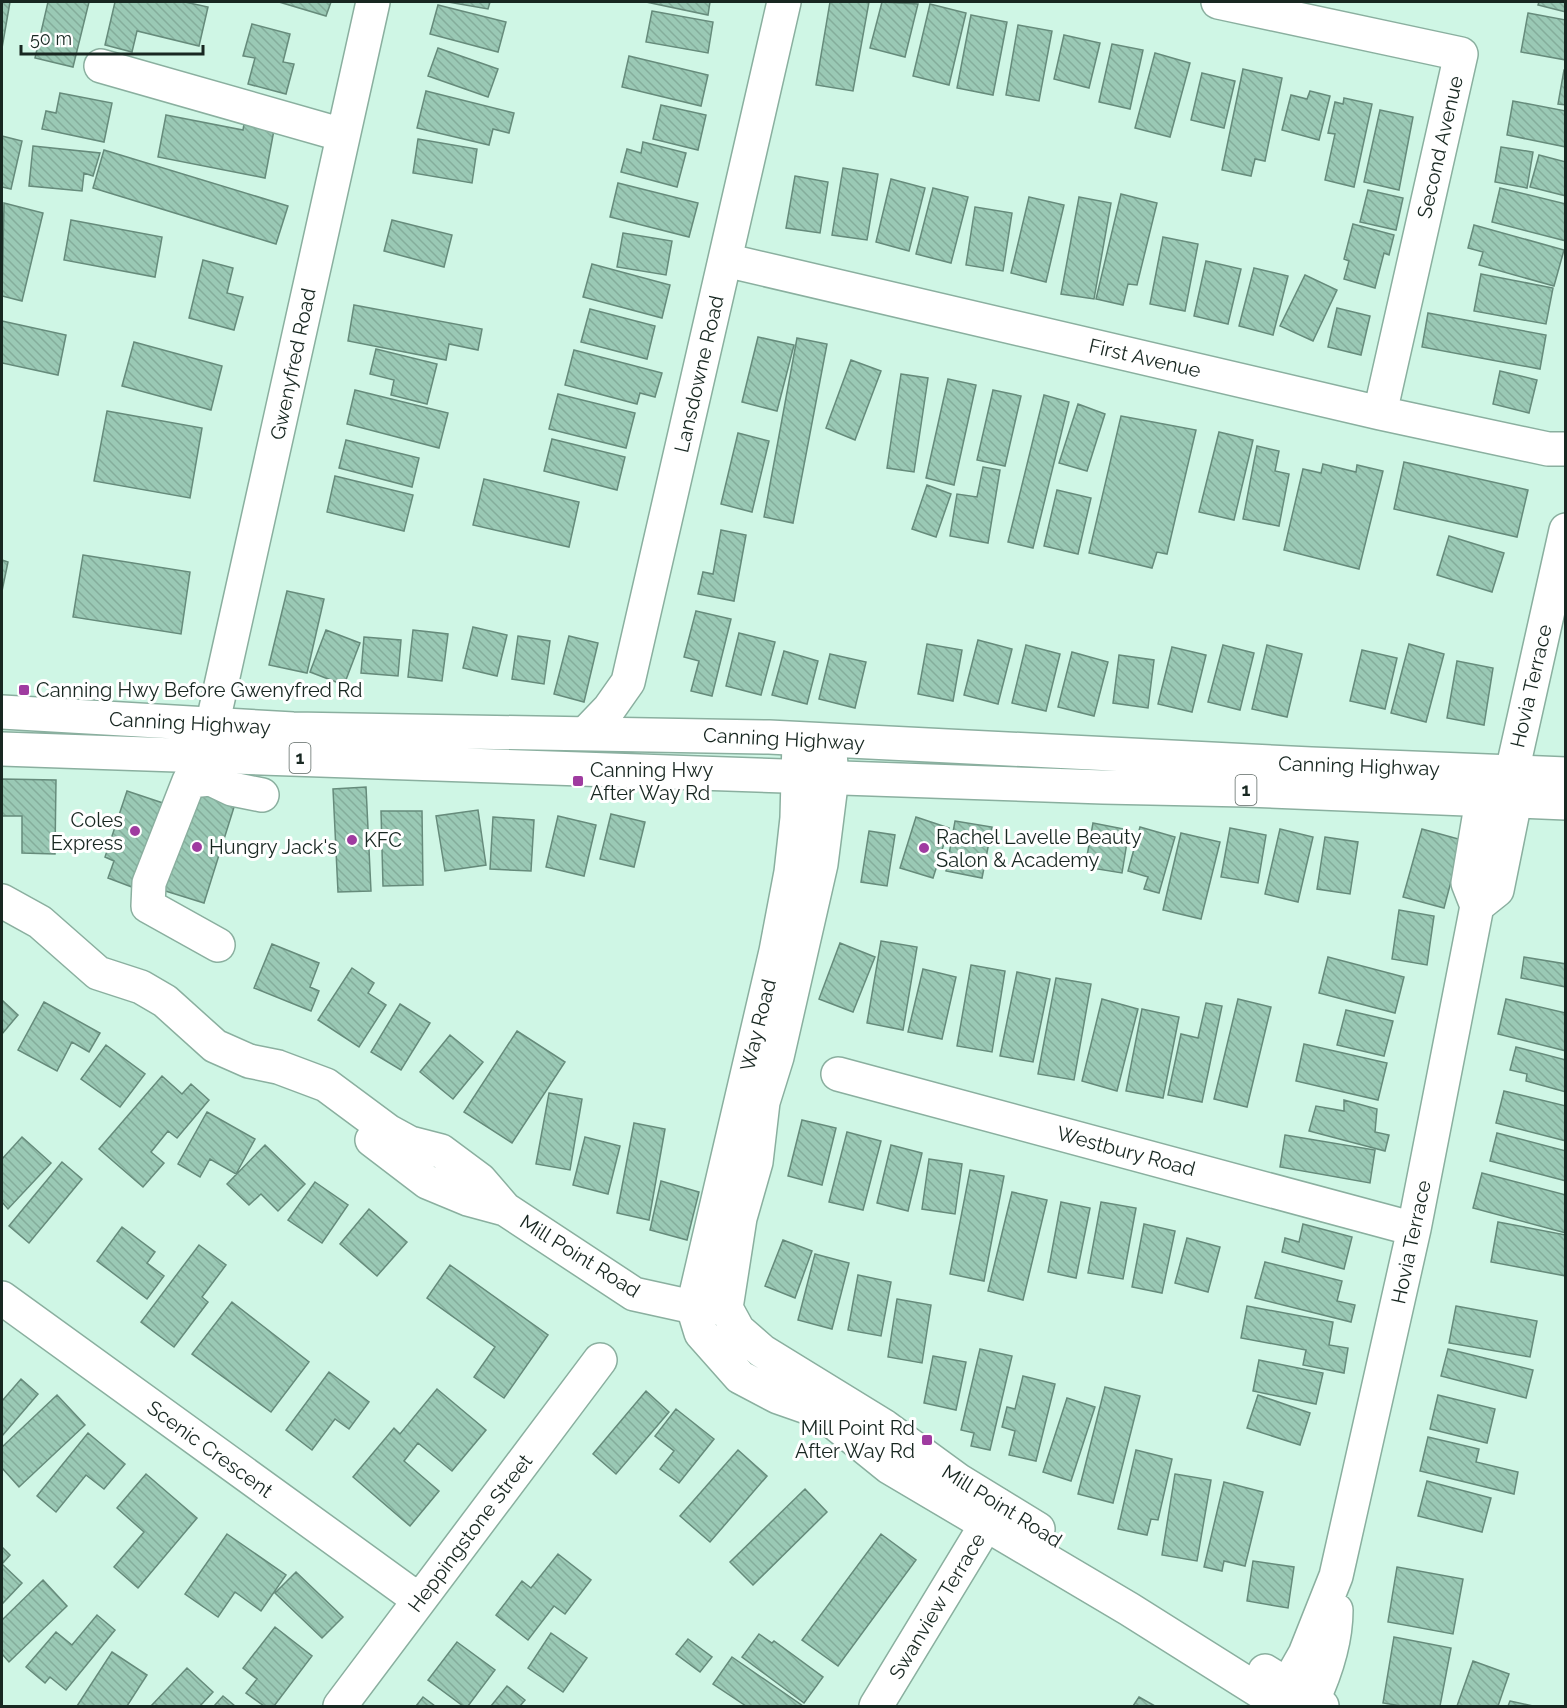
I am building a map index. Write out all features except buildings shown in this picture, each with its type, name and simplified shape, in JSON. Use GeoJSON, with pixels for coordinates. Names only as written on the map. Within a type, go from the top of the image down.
{"type":"FeatureCollection","features":[{"type":"Feature","properties":{"kind":"main road","name":"Gwenyfred Road"},"geometry":{"type":"LineString","coordinates":[[212,726],[373,2]]}},
{"type":"Feature","properties":{"kind":"main road","name":"Lansdowne Road"},"geometry":{"type":"LineString","coordinates":[[586,733],[609,709],[628,682],[784,2]]}},
{"type":"Feature","properties":{"kind":"main road","name":"Second Avenue"},"geometry":{"type":"LineString","coordinates":[[1218,2],[1461,54],[1380,413]]}},
{"type":"Feature","properties":{"kind":"main road"},"geometry":{"type":"LineString","coordinates":[[101,66],[343,135]]}},
{"type":"Feature","properties":{"kind":"main road","name":"First Avenue"},"geometry":{"type":"LineString","coordinates":[[725,260],[1380,413],[1548,449],[1566,449]]}},
{"type":"Feature","properties":{"kind":"main road","name":"Hovia Terrace"},"geometry":{"type":"LineString","coordinates":[[1477,906],[1497,890],[1513,787],[1566,530]]}},
{"type":"Feature","properties":{"kind":"main road","name":"Canning Highway"},"geometry":{"type":"LineString","coordinates":[[2,712],[212,726],[480,733],[758,736],[1513,787],[1566,803]]}},
{"type":"Feature","properties":{"kind":"main road","name":"Way Road"},"geometry":{"type":"LineString","coordinates":[[693,1307],[776,951],[791,872],[798,776],[814,741]]}},
{"type":"Feature","properties":{"kind":"main road","name":"Way Road"},"geometry":{"type":"LineString","coordinates":[[726,1308],[740,1218],[756,1162],[763,1102],[779,1048],[821,864],[832,777],[814,741]]}},
{"type":"Feature","properties":{"kind":"main road","name":"Canning Highway"},"geometry":{"type":"LineString","coordinates":[[2,749],[1482,800],[1513,787],[1566,774]]}},
{"type":"Feature","properties":{"kind":"main road"},"geometry":{"type":"LineString","coordinates":[[219,945],[148,906],[149,883],[189,781],[211,779],[232,789],[262,795]]}},
{"type":"Feature","properties":{"kind":"main road","name":"Hovia Terrace"},"geometry":{"type":"LineString","coordinates":[[1299,1701],[1305,1654],[1336,1576],[1414,1229],[1477,906],[1468,883],[1482,800]]}},
{"type":"Feature","properties":{"kind":"main road","name":"Mill Point Road"},"geometry":{"type":"LineString","coordinates":[[2,901],[40,922],[98,974],[153,993],[214,1046],[249,1061],[278,1067],[326,1085],[390,1142],[427,1182],[468,1199],[505,1209],[634,1294],[693,1307],[726,1308],[738,1330],[762,1351],[884,1426],[958,1480],[993,1515]]}},
{"type":"Feature","properties":{"kind":"main road","name":"Westbury Road"},"geometry":{"type":"LineString","coordinates":[[838,1074],[1414,1229]]}},
{"type":"Feature","properties":{"kind":"main road","name":"Scenic Crescent"},"geometry":{"type":"LineString","coordinates":[[2,1298],[419,1600]]}},
{"type":"Feature","properties":{"kind":"main road","name":"Mill Point Road"},"geometry":{"type":"LineString","coordinates":[[693,1307],[701,1333],[740,1377],[778,1397],[821,1412],[889,1467],[993,1515],[1129,1609],[1299,1701]]}},
{"type":"Feature","properties":{"kind":"main road","name":"Heppingstone Street"},"geometry":{"type":"LineString","coordinates":[[340,1707],[600,1360]]}},
{"type":"Feature","properties":{"kind":"main road","name":"Swanview Terrace"},"geometry":{"type":"LineString","coordinates":[[876,1707],[993,1515]]}},
{"type":"Feature","properties":{"kind":"place","name":"Canning Hwy Before Gwenyfred Rd"},"geometry":{"type":"Point","coordinates":[24,690]}},
{"type":"Feature","properties":{"kind":"place","name":"Canning Hwy After Way Rd"},"geometry":{"type":"Point","coordinates":[578,781]}},
{"type":"Feature","properties":{"kind":"place","name":"Coles Express"},"geometry":{"type":"Point","coordinates":[135,831]}},
{"type":"Feature","properties":{"kind":"place","name":"KFC"},"geometry":{"type":"Point","coordinates":[352,840]}},
{"type":"Feature","properties":{"kind":"place","name":"Hungry Jack's"},"geometry":{"type":"Point","coordinates":[197,847]}},
{"type":"Feature","properties":{"kind":"place","name":"Rachel Lavelle Beauty Salon & Academy"},"geometry":{"type":"Point","coordinates":[924,848]}},
{"type":"Feature","properties":{"kind":"place","name":"Mill Point Rd After Way Rd"},"geometry":{"type":"Point","coordinates":[927,1440]}}]}
